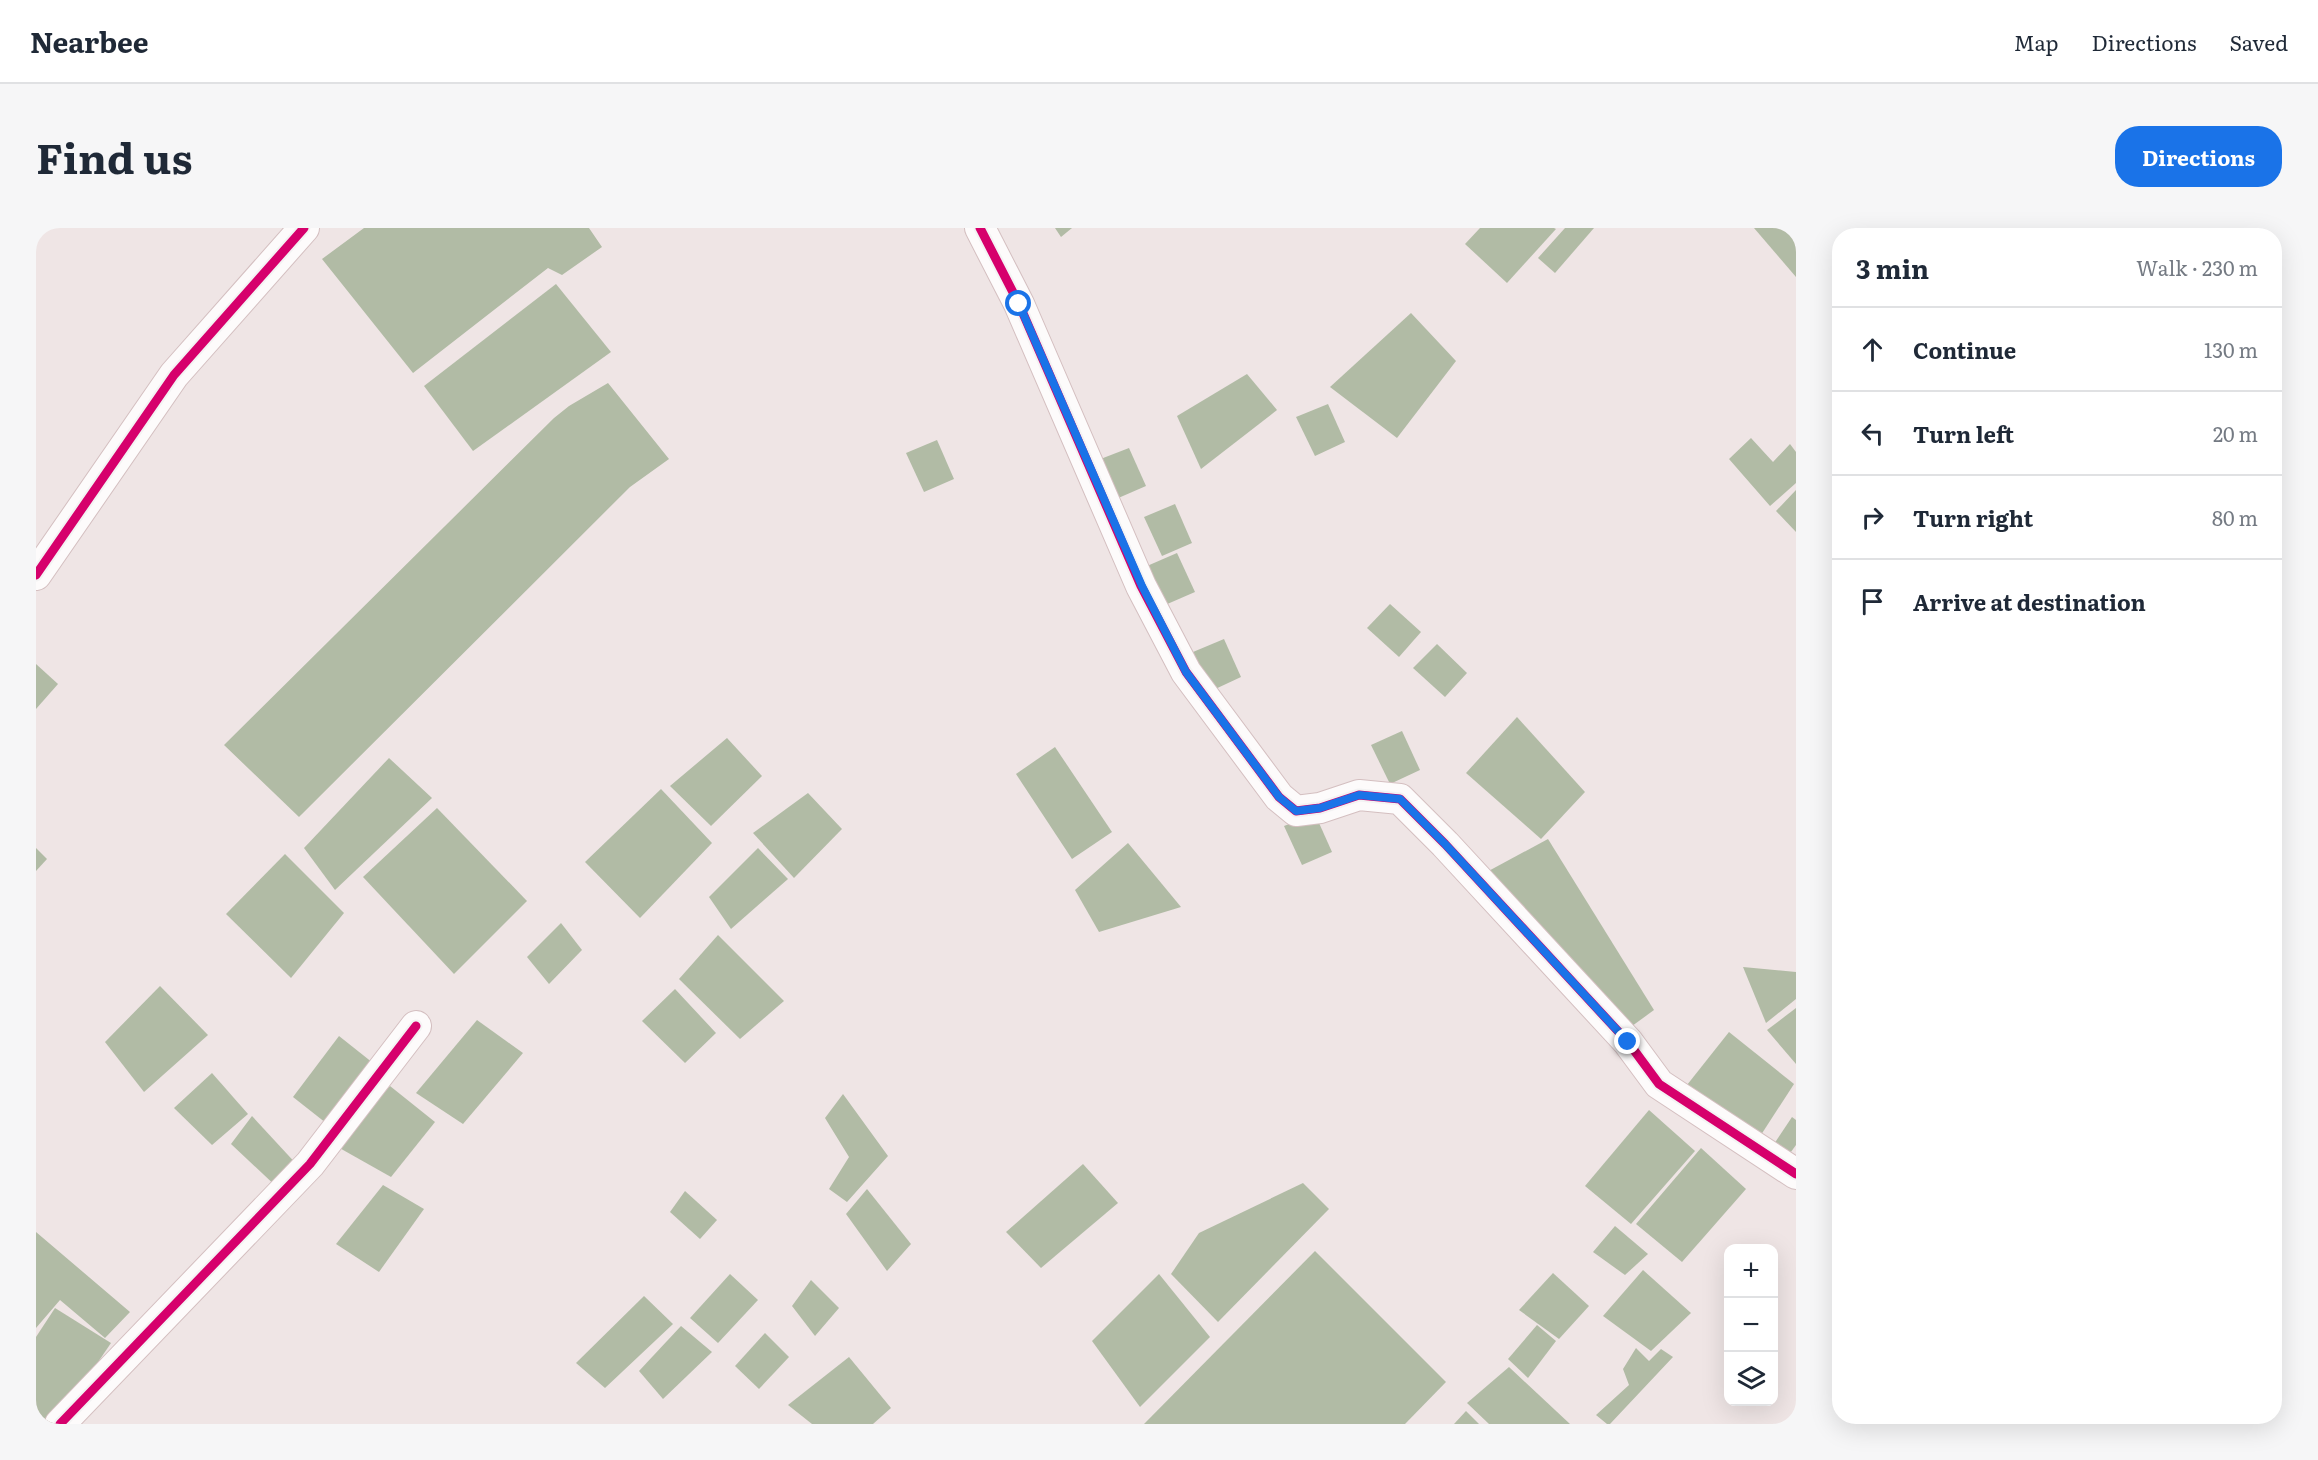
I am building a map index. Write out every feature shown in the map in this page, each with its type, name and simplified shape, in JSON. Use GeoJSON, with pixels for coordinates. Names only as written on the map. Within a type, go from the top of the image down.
{"type":"FeatureCollection","features":[{"type":"Feature","properties":{"kind":"street"},"geometry":{"type":"LineString","coordinates":[[36,574],[174,375],[304,228]]}},
{"type":"Feature","properties":{"kind":"street"},"geometry":{"type":"LineString","coordinates":[[980,228],[1019,304],[1142,586],[1186,672],[1279,797],[1296,811],[1320,808],[1359,795],[1400,799],[1445,844],[1628,1042],[1659,1084],[1796,1174]]}},
{"type":"Feature","properties":{"kind":"street"},"geometry":{"type":"LineString","coordinates":[[60,1424],[310,1164],[416,1026]]}},
{"type":"Feature","properties":{"kind":"building"},"geometry":{"type":"Polygon","coordinates":[[[364,228],[589,228],[602,247],[562,275],[548,268],[413,373],[322,259],[364,228]]]}},
{"type":"Feature","properties":{"kind":"building"},"geometry":{"type":"Polygon","coordinates":[[[1055,228],[1072,228],[1061,237],[1055,228]]]}},
{"type":"Feature","properties":{"kind":"building"},"geometry":{"type":"Polygon","coordinates":[[[1480,228],[1556,229],[1507,283],[1465,244],[1480,228]]]}},
{"type":"Feature","properties":{"kind":"building"},"geometry":{"type":"Polygon","coordinates":[[[1565,228],[1594,228],[1555,273],[1538,258],[1565,228]]]}},
{"type":"Feature","properties":{"kind":"building"},"geometry":{"type":"Polygon","coordinates":[[[1754,228],[1796,228],[1796,277],[1754,228]]]}},
{"type":"Feature","properties":{"kind":"building"},"geometry":{"type":"Polygon","coordinates":[[[556,284],[611,352],[473,451],[424,386],[556,284]]]}},
{"type":"Feature","properties":{"kind":"building"},"geometry":{"type":"Polygon","coordinates":[[[1411,313],[1456,361],[1397,438],[1330,387],[1411,313]]]}},
{"type":"Feature","properties":{"kind":"building"},"geometry":{"type":"Polygon","coordinates":[[[1247,374],[1277,410],[1201,469],[1177,416],[1247,374]]]}},
{"type":"Feature","properties":{"kind":"building"},"geometry":{"type":"Polygon","coordinates":[[[608,383],[669,459],[630,487],[299,817],[224,745],[554,418],[569,406],[608,383]]]}},
{"type":"Feature","properties":{"kind":"building"},"geometry":{"type":"Polygon","coordinates":[[[1328,404],[1345,442],[1315,456],[1296,417],[1328,404]]]}},
{"type":"Feature","properties":{"kind":"building"},"geometry":{"type":"Polygon","coordinates":[[[1751,438],[1773,462],[1790,444],[1796,452],[1796,483],[1770,506],[1729,459],[1751,438]]]}},
{"type":"Feature","properties":{"kind":"building"},"geometry":{"type":"Polygon","coordinates":[[[937,440],[954,479],[924,492],[906,453],[937,440]]]}},
{"type":"Feature","properties":{"kind":"building"},"geometry":{"type":"Polygon","coordinates":[[[1129,448],[1146,486],[1116,499],[1098,460],[1129,448]]]}},
{"type":"Feature","properties":{"kind":"building"},"geometry":{"type":"Polygon","coordinates":[[[1796,490],[1796,532],[1776,511],[1796,490]]]}},
{"type":"Feature","properties":{"kind":"building"},"geometry":{"type":"Polygon","coordinates":[[[1175,504],[1192,543],[1162,556],[1144,517],[1175,504]]]}},
{"type":"Feature","properties":{"kind":"building"},"geometry":{"type":"Polygon","coordinates":[[[1177,553],[1195,592],[1165,605],[1147,566],[1177,553]]]}},
{"type":"Feature","properties":{"kind":"building"},"geometry":{"type":"Polygon","coordinates":[[[1390,604],[1421,632],[1399,657],[1367,628],[1390,604]]]}},
{"type":"Feature","properties":{"kind":"building"},"geometry":{"type":"Polygon","coordinates":[[[1224,639],[1241,677],[1211,691],[1193,652],[1224,639]]]}},
{"type":"Feature","properties":{"kind":"building"},"geometry":{"type":"Polygon","coordinates":[[[1437,644],[1467,673],[1445,697],[1413,668],[1437,644]]]}},
{"type":"Feature","properties":{"kind":"building"},"geometry":{"type":"Polygon","coordinates":[[[36,664],[58,684],[36,709],[36,664]]]}},
{"type":"Feature","properties":{"kind":"building"},"geometry":{"type":"Polygon","coordinates":[[[1517,717],[1585,792],[1541,839],[1466,773],[1517,717]]]}},
{"type":"Feature","properties":{"kind":"building"},"geometry":{"type":"Polygon","coordinates":[[[1402,731],[1420,770],[1390,784],[1371,745],[1402,731]]]}},
{"type":"Feature","properties":{"kind":"building"},"geometry":{"type":"Polygon","coordinates":[[[727,738],[762,776],[711,826],[670,786],[727,738]]]}},
{"type":"Feature","properties":{"kind":"building"},"geometry":{"type":"Polygon","coordinates":[[[1055,747],[1112,832],[1072,859],[1016,774],[1055,747]]]}},
{"type":"Feature","properties":{"kind":"building"},"geometry":{"type":"Polygon","coordinates":[[[389,758],[432,798],[335,890],[304,848],[389,758]]]}},
{"type":"Feature","properties":{"kind":"building"},"geometry":{"type":"Polygon","coordinates":[[[661,789],[712,843],[640,918],[585,862],[661,789]]]}},
{"type":"Feature","properties":{"kind":"building"},"geometry":{"type":"Polygon","coordinates":[[[808,793],[842,829],[794,878],[753,833],[808,793]]]}},
{"type":"Feature","properties":{"kind":"building"},"geometry":{"type":"Polygon","coordinates":[[[437,808],[527,901],[454,974],[363,877],[437,808]]]}},
{"type":"Feature","properties":{"kind":"building"},"geometry":{"type":"Polygon","coordinates":[[[1315,814],[1332,852],[1302,865],[1284,826],[1315,814]]]}},
{"type":"Feature","properties":{"kind":"building"},"geometry":{"type":"Polygon","coordinates":[[[1548,839],[1654,1010],[1628,1029],[1483,874],[1548,839]]]}},
{"type":"Feature","properties":{"kind":"building"},"geometry":{"type":"Polygon","coordinates":[[[1128,843],[1181,907],[1099,932],[1075,890],[1128,843]]]}},
{"type":"Feature","properties":{"kind":"building"},"geometry":{"type":"Polygon","coordinates":[[[36,848],[47,859],[36,871],[36,848]]]}},
{"type":"Feature","properties":{"kind":"building"},"geometry":{"type":"Polygon","coordinates":[[[758,848],[788,879],[731,929],[709,897],[758,848]]]}},
{"type":"Feature","properties":{"kind":"building"},"geometry":{"type":"Polygon","coordinates":[[[285,854],[344,913],[291,978],[226,914],[285,854]]]}},
{"type":"Feature","properties":{"kind":"building"},"geometry":{"type":"Polygon","coordinates":[[[561,923],[582,950],[549,984],[527,957],[561,923]]]}},
{"type":"Feature","properties":{"kind":"building"},"geometry":{"type":"Polygon","coordinates":[[[718,935],[784,1001],[740,1039],[679,979],[718,935]]]}},
{"type":"Feature","properties":{"kind":"building"},"geometry":{"type":"Polygon","coordinates":[[[1743,967],[1796,972],[1796,999],[1766,1023],[1743,967]]]}},
{"type":"Feature","properties":{"kind":"building"},"geometry":{"type":"Polygon","coordinates":[[[160,986],[208,1035],[144,1092],[105,1042],[160,986]]]}},
{"type":"Feature","properties":{"kind":"building"},"geometry":{"type":"Polygon","coordinates":[[[675,989],[716,1033],[685,1063],[642,1021],[675,989]]]}},
{"type":"Feature","properties":{"kind":"building"},"geometry":{"type":"Polygon","coordinates":[[[1796,1008],[1796,1064],[1767,1030],[1796,1008]]]}},
{"type":"Feature","properties":{"kind":"building"},"geometry":{"type":"Polygon","coordinates":[[[477,1020],[523,1053],[463,1124],[416,1093],[477,1020]]]}},
{"type":"Feature","properties":{"kind":"building"},"geometry":{"type":"Polygon","coordinates":[[[1729,1032],[1794,1084],[1759,1138],[1687,1085],[1729,1032]]]}},
{"type":"Feature","properties":{"kind":"building"},"geometry":{"type":"Polygon","coordinates":[[[339,1036],[373,1063],[326,1123],[293,1097],[339,1036]]]}},
{"type":"Feature","properties":{"kind":"building"},"geometry":{"type":"Polygon","coordinates":[[[212,1073],[248,1114],[212,1145],[174,1108],[212,1073]]]}},
{"type":"Feature","properties":{"kind":"building"},"geometry":{"type":"Polygon","coordinates":[[[390,1086],[435,1122],[391,1177],[336,1146],[390,1086]]]}},
{"type":"Feature","properties":{"kind":"building"},"geometry":{"type":"Polygon","coordinates":[[[843,1094],[888,1156],[847,1202],[829,1189],[849,1157],[825,1118],[843,1094]]]}},
{"type":"Feature","properties":{"kind":"building"},"geometry":{"type":"Polygon","coordinates":[[[1649,1110],[1695,1151],[1631,1224],[1585,1186],[1649,1110]]]}},
{"type":"Feature","properties":{"kind":"building"},"geometry":{"type":"Polygon","coordinates":[[[252,1116],[300,1168],[280,1190],[231,1144],[252,1116]]]}},
{"type":"Feature","properties":{"kind":"building"},"geometry":{"type":"Polygon","coordinates":[[[1792,1117],[1796,1120],[1796,1145],[1788,1156],[1772,1147],[1792,1117]]]}},
{"type":"Feature","properties":{"kind":"building"},"geometry":{"type":"Polygon","coordinates":[[[1701,1148],[1746,1189],[1682,1262],[1636,1224],[1701,1148]]]}},
{"type":"Feature","properties":{"kind":"building"},"geometry":{"type":"Polygon","coordinates":[[[1083,1164],[1118,1203],[1041,1268],[1006,1232],[1083,1164]]]}},
{"type":"Feature","properties":{"kind":"building"},"geometry":{"type":"Polygon","coordinates":[[[1303,1183],[1329,1209],[1218,1322],[1171,1274],[1199,1233],[1303,1183]]]}},
{"type":"Feature","properties":{"kind":"building"},"geometry":{"type":"Polygon","coordinates":[[[383,1185],[424,1209],[379,1272],[336,1244],[383,1185]]]}},
{"type":"Feature","properties":{"kind":"building"},"geometry":{"type":"Polygon","coordinates":[[[867,1189],[911,1244],[887,1271],[846,1214],[867,1189]]]}},
{"type":"Feature","properties":{"kind":"building"},"geometry":{"type":"Polygon","coordinates":[[[685,1191],[717,1220],[700,1239],[670,1212],[685,1191]]]}},
{"type":"Feature","properties":{"kind":"building"},"geometry":{"type":"Polygon","coordinates":[[[1615,1226],[1648,1254],[1625,1275],[1593,1252],[1615,1226]]]}},
{"type":"Feature","properties":{"kind":"building"},"geometry":{"type":"Polygon","coordinates":[[[36,1232],[130,1312],[105,1338],[60,1300],[36,1328],[36,1232]]]}},
{"type":"Feature","properties":{"kind":"building"},"geometry":{"type":"Polygon","coordinates":[[[1315,1251],[1446,1382],[1405,1424],[1144,1424],[1315,1251]]]}},
{"type":"Feature","properties":{"kind":"building"},"geometry":{"type":"Polygon","coordinates":[[[1643,1270],[1691,1313],[1651,1351],[1603,1316],[1643,1270]]]}},
{"type":"Feature","properties":{"kind":"building"},"geometry":{"type":"Polygon","coordinates":[[[1553,1273],[1589,1306],[1559,1339],[1519,1310],[1553,1273]]]}},
{"type":"Feature","properties":{"kind":"building"},"geometry":{"type":"Polygon","coordinates":[[[730,1274],[758,1300],[718,1343],[690,1318],[730,1274]]]}},
{"type":"Feature","properties":{"kind":"building"},"geometry":{"type":"Polygon","coordinates":[[[1159,1274],[1210,1337],[1140,1407],[1092,1341],[1159,1274]]]}},
{"type":"Feature","properties":{"kind":"building"},"geometry":{"type":"Polygon","coordinates":[[[811,1280],[839,1308],[815,1336],[792,1306],[811,1280]]]}},
{"type":"Feature","properties":{"kind":"building"},"geometry":{"type":"Polygon","coordinates":[[[644,1296],[673,1324],[605,1388],[576,1363],[644,1296]]]}},
{"type":"Feature","properties":{"kind":"building"},"geometry":{"type":"Polygon","coordinates":[[[55,1308],[111,1343],[56,1424],[53,1424],[36,1415],[36,1337],[55,1308]]]}},
{"type":"Feature","properties":{"kind":"building"},"geometry":{"type":"Polygon","coordinates":[[[1537,1325],[1556,1341],[1528,1378],[1508,1359],[1537,1325]]]}},
{"type":"Feature","properties":{"kind":"building"},"geometry":{"type":"Polygon","coordinates":[[[681,1326],[712,1352],[663,1399],[639,1371],[681,1326]]]}},
{"type":"Feature","properties":{"kind":"building"},"geometry":{"type":"Polygon","coordinates":[[[765,1333],[789,1357],[759,1389],[735,1366],[765,1333]]]}},
{"type":"Feature","properties":{"kind":"building"},"geometry":{"type":"Polygon","coordinates":[[[1636,1348],[1649,1361],[1661,1349],[1673,1357],[1610,1424],[1607,1424],[1596,1415],[1629,1385],[1623,1369],[1636,1348]]]}},
{"type":"Feature","properties":{"kind":"building"},"geometry":{"type":"Polygon","coordinates":[[[849,1357],[891,1408],[873,1424],[812,1424],[788,1405],[849,1357]]]}},
{"type":"Feature","properties":{"kind":"building"},"geometry":{"type":"Polygon","coordinates":[[[1509,1367],[1570,1424],[1489,1424],[1467,1403],[1509,1367]]]}},
{"type":"Feature","properties":{"kind":"building"},"geometry":{"type":"Polygon","coordinates":[[[1466,1411],[1479,1424],[1454,1424],[1466,1411]]]}},
{"type":"Feature","properties":{"kind":"cycle path"},"geometry":{"type":"LineString","coordinates":[[36,575],[174,375],[304,228]]}},
{"type":"Feature","properties":{"kind":"cycle path"},"geometry":{"type":"LineString","coordinates":[[980,228],[1019,304],[1141,586],[1186,672],[1279,797],[1296,811],[1320,808],[1359,795],[1400,799],[1445,844],[1628,1042],[1659,1084],[1796,1174]]}},
{"type":"Feature","properties":{"kind":"cycle path"},"geometry":{"type":"LineString","coordinates":[[60,1424],[310,1164],[416,1026]]}},
{"type":"Feature","properties":{"kind":"route"},"geometry":{"type":"LineString","coordinates":[[1019,304],[1142,586],[1186,672],[1279,797],[1296,811],[1320,808],[1359,795],[1400,799],[1445,844],[1628,1042]]}}]}
